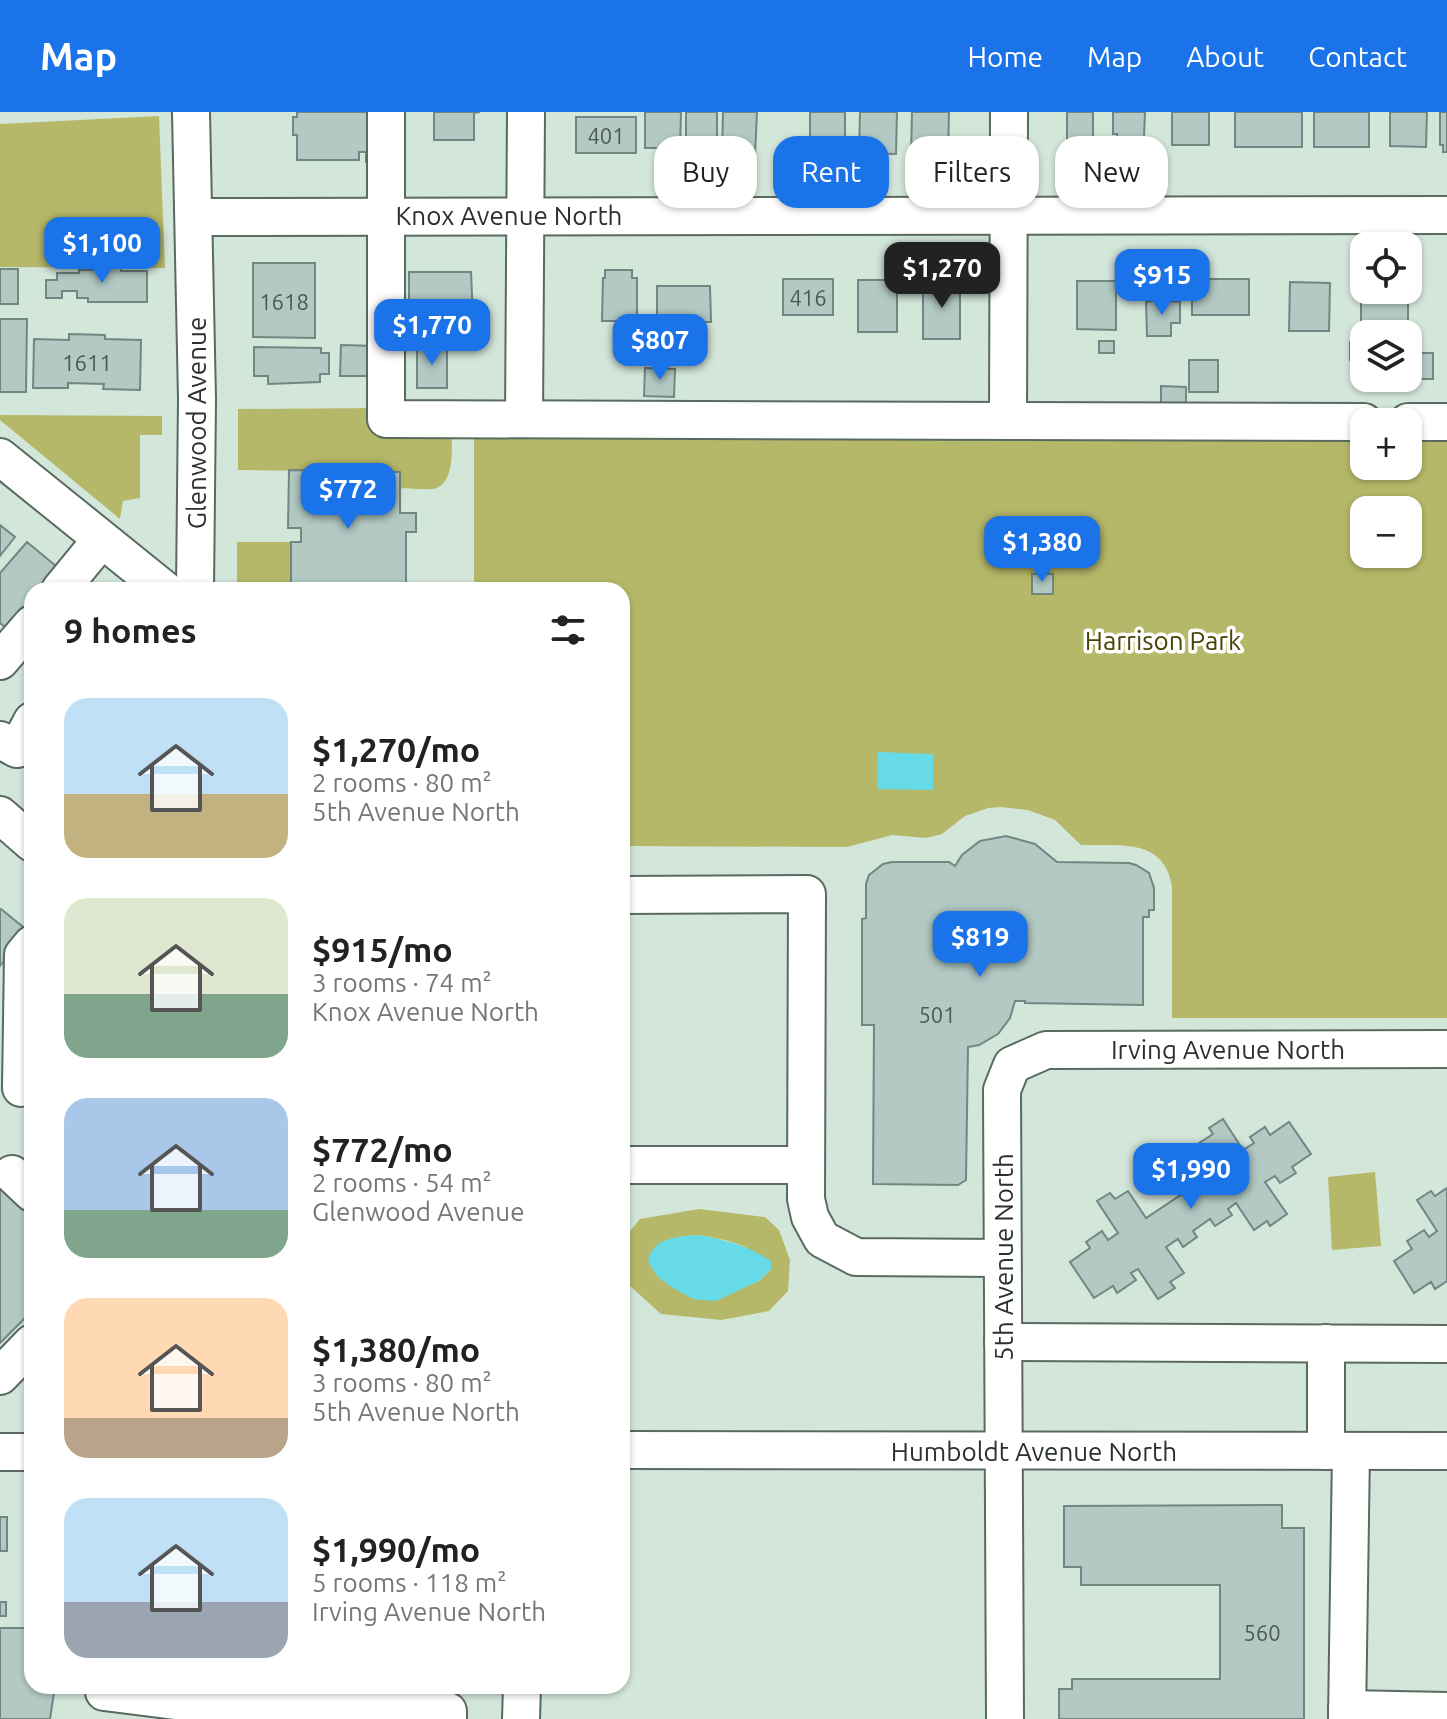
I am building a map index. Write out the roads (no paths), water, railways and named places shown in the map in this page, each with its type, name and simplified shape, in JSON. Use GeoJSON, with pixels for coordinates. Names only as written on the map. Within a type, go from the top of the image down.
{"type":"FeatureCollection","features":[{"type":"Feature","properties":{"kind":"street","name":"Glenwood Avenue"},"geometry":{"type":"LineString","coordinates":[[191,112],[197,399],[195,582]]}},
{"type":"Feature","properties":{"kind":"street"},"geometry":{"type":"LineString","coordinates":[[386,112],[386,419],[1350,422]]}},
{"type":"Feature","properties":{"kind":"street"},"geometry":{"type":"LineString","coordinates":[[524,419],[526,112]]}},
{"type":"Feature","properties":{"kind":"street"},"geometry":{"type":"LineString","coordinates":[[1008,421],[1009,112]]}},
{"type":"Feature","properties":{"kind":"street","name":"Knox Avenue North"},"geometry":{"type":"LineString","coordinates":[[195,217],[1447,215]]}},
{"type":"Feature","properties":{"kind":"street"},"geometry":{"type":"LineString","coordinates":[[1422,422],[1447,422]]}},
{"type":"Feature","properties":{"kind":"street"},"geometry":{"type":"LineString","coordinates":[[0,457],[155,582]]}},
{"type":"Feature","properties":{"kind":"street"},"geometry":{"type":"LineString","coordinates":[[67,582],[101,540]]}},
{"type":"Feature","properties":{"kind":"street"},"geometry":{"type":"LineString","coordinates":[[0,661],[24,633]]}},
{"type":"Feature","properties":{"kind":"street"},"geometry":{"type":"LineString","coordinates":[[0,740],[17,749],[24,736]]}},
{"type":"Feature","properties":{"kind":"street"},"geometry":{"type":"LineString","coordinates":[[0,815],[24,836]]}},
{"type":"Feature","properties":{"kind":"street"},"geometry":{"type":"LineString","coordinates":[[630,895],[807,894],[806,1199],[810,1217],[822,1239],[856,1257],[1002,1258]]}},
{"type":"Feature","properties":{"kind":"street"},"geometry":{"type":"LineString","coordinates":[[18,1085],[24,954]]}},
{"type":"Feature","properties":{"kind":"street","name":"Irving Avenue North"},"geometry":{"type":"LineString","coordinates":[[1012,1065],[1046,1050],[1447,1049]]}},
{"type":"Feature","properties":{"kind":"street","name":"5th Avenue North"},"geometry":{"type":"LineString","coordinates":[[1005,1719],[1002,1090],[1012,1065]]}},
{"type":"Feature","properties":{"kind":"street"},"geometry":{"type":"LineString","coordinates":[[630,1165],[806,1165]]}},
{"type":"Feature","properties":{"kind":"street"},"geometry":{"type":"LineString","coordinates":[[1003,1342],[1447,1344]]}},
{"type":"Feature","properties":{"kind":"street"},"geometry":{"type":"LineString","coordinates":[[1326,1343],[1339,1451],[1347,1714],[1447,1711]]}},
{"type":"Feature","properties":{"kind":"street"},"geometry":{"type":"LineString","coordinates":[[0,1376],[24,1351]]}},
{"type":"Feature","properties":{"kind":"street","name":"Humboldt Avenue North"},"geometry":{"type":"LineString","coordinates":[[630,1450],[1447,1451]]}},
{"type":"Feature","properties":{"kind":"street"},"geometry":{"type":"LineString","coordinates":[[0,1452],[24,1452]]}},
{"type":"Feature","properties":{"kind":"street"},"geometry":{"type":"LineString","coordinates":[[521,1719],[522,1694]]}},
{"type":"Feature","properties":{"kind":"street"},"geometry":{"type":"LineString","coordinates":[[102,1699],[201,1695],[299,1705],[448,1705]]}},
{"type":"Feature","properties":{"kind":"water"},"geometry":{"type":"Polygon","coordinates":[[[878,752],[933,754],[933,790],[877,789],[878,752]]]}},
{"type":"Feature","properties":{"kind":"water"},"geometry":{"type":"Polygon","coordinates":[[[699,1235],[754,1251],[771,1261],[772,1268],[759,1281],[716,1301],[693,1299],[658,1277],[648,1262],[650,1254],[660,1243],[699,1235]]]}},
{"type":"Feature","properties":{"kind":"park label","name":"Harrison Park"},"geometry":{"type":"Point","coordinates":[1163,640]}}]}
